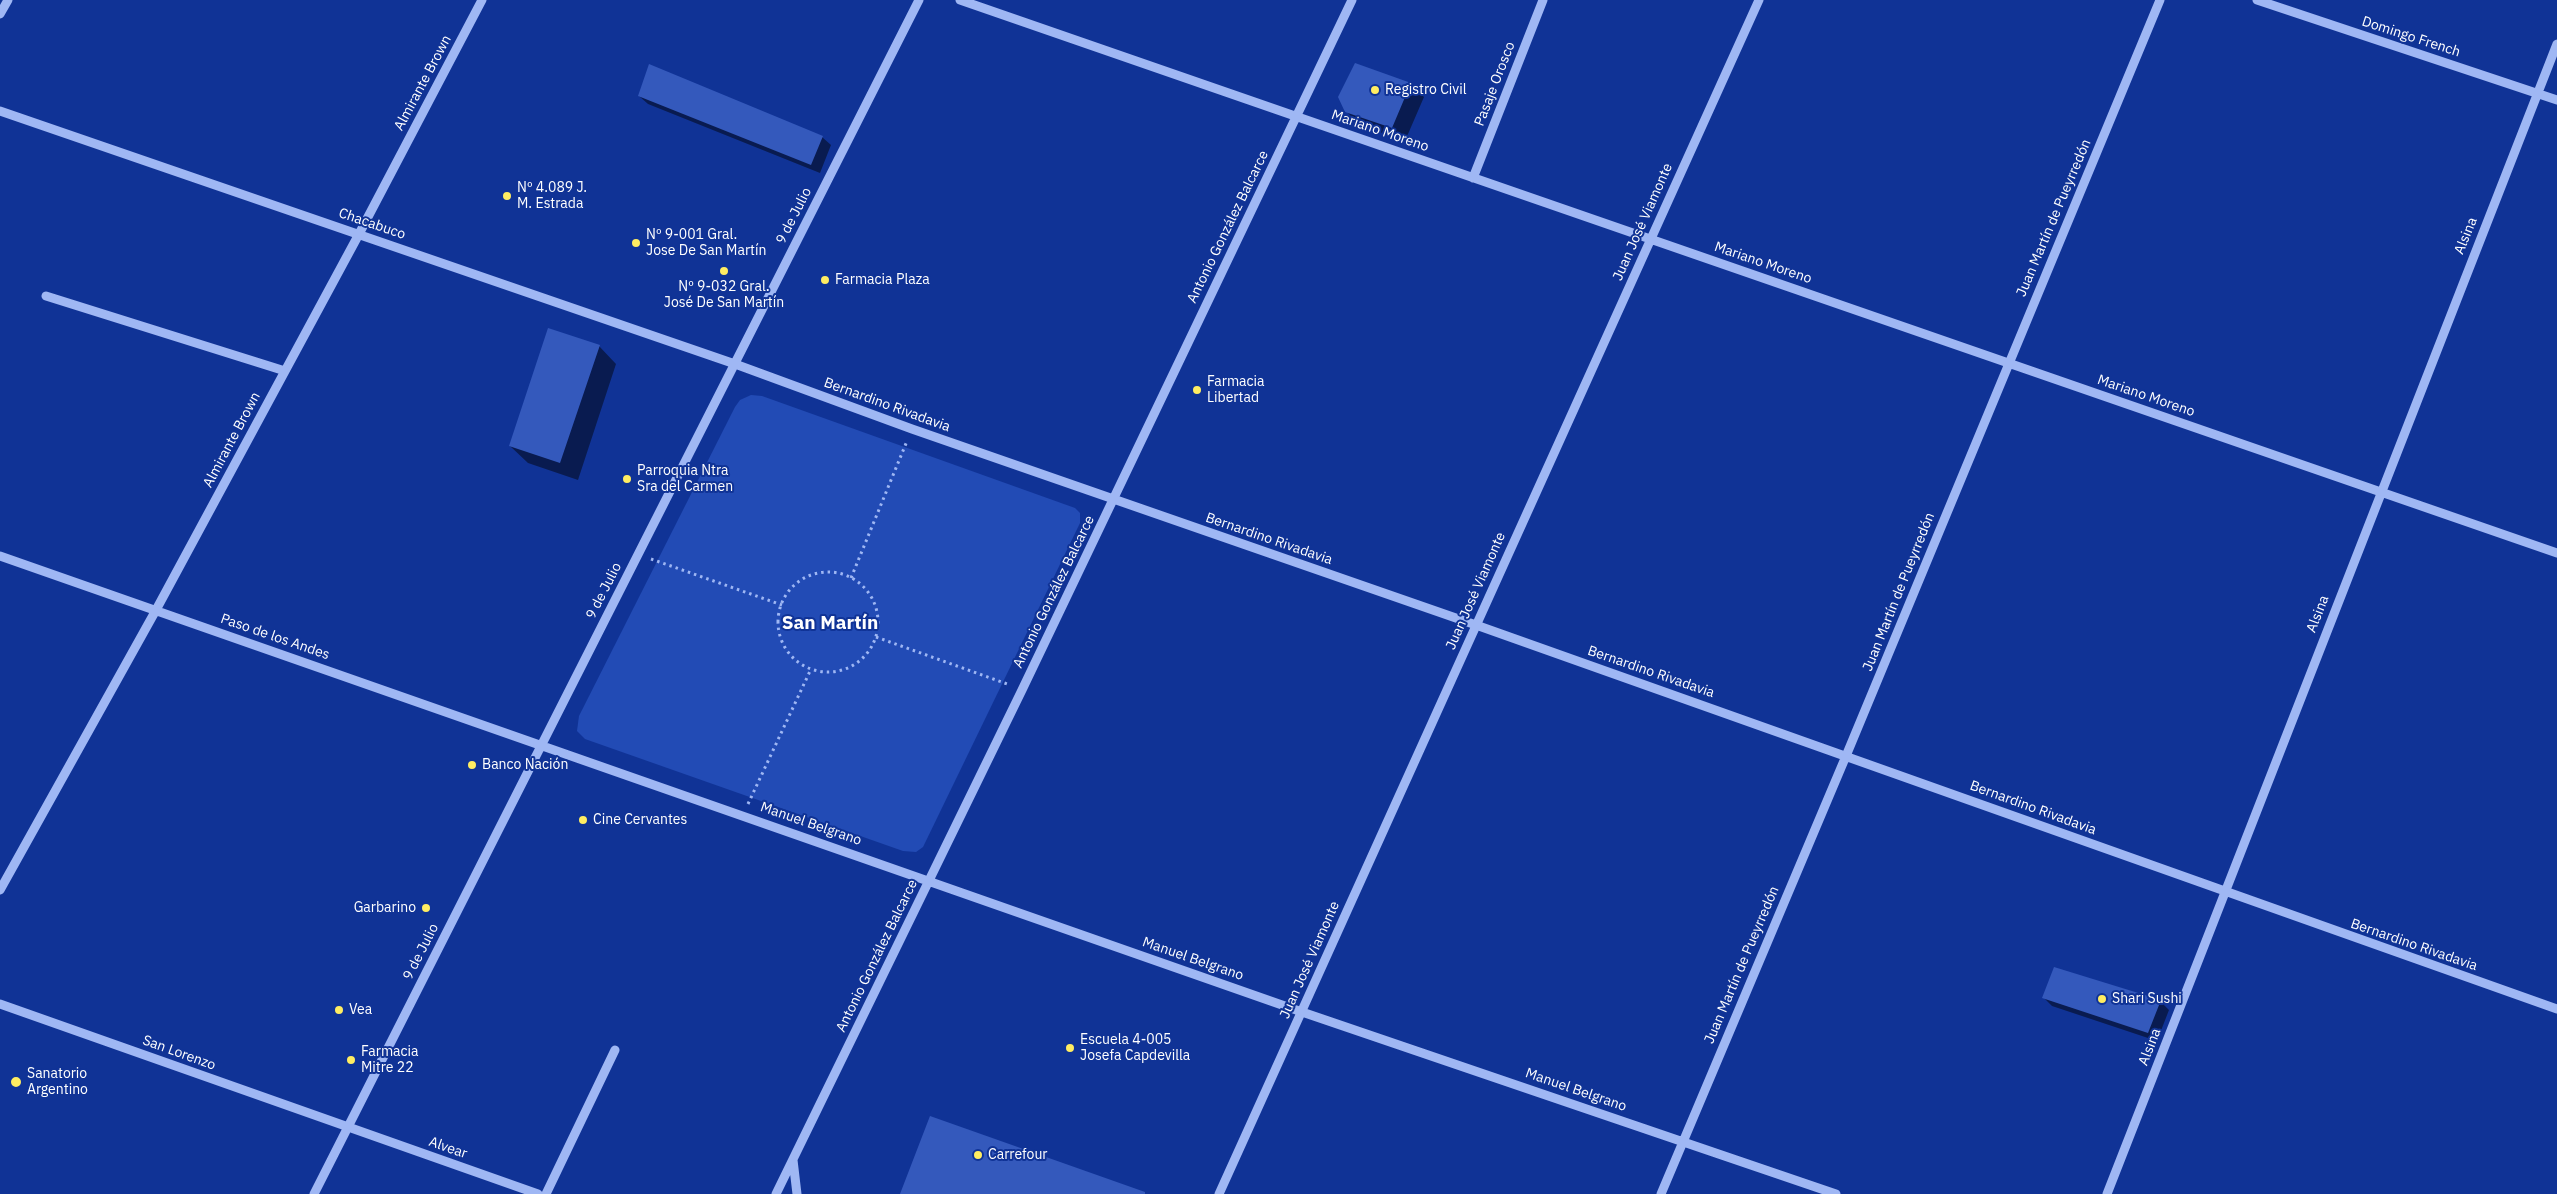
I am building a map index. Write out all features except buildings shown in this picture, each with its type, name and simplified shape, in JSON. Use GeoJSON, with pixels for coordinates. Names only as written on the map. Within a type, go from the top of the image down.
{"type":"FeatureCollection","features":[{"type":"Feature","properties":{"kind":"street"},"geometry":{"type":"LineString","coordinates":[[0,14],[8,0]]}},
{"type":"Feature","properties":{"kind":"street","name":"Almirante Brown"},"geometry":{"type":"LineString","coordinates":[[0,890],[156,610],[359,234],[482,0]]}},
{"type":"Feature","properties":{"kind":"street","name":"9 de Julio"},"geometry":{"type":"LineString","coordinates":[[314,1194],[919,0]]}},
{"type":"Feature","properties":{"kind":"street","name":"Mariano Moreno"},"geometry":{"type":"LineString","coordinates":[[960,0],[2557,553]]}},
{"type":"Feature","properties":{"kind":"street","name":"Antonio González Balcarce"},"geometry":{"type":"LineString","coordinates":[[776,1194],[1022,690],[1352,0]]}},
{"type":"Feature","properties":{"kind":"street","name":"Pasaje Orosco"},"geometry":{"type":"LineString","coordinates":[[1473,178],[1543,0]]}},
{"type":"Feature","properties":{"kind":"street","name":"Juan José Viamonte"},"geometry":{"type":"LineString","coordinates":[[1219,1194],[1759,0]]}},
{"type":"Feature","properties":{"kind":"street","name":"Juan Martín de Pueyrredón"},"geometry":{"type":"LineString","coordinates":[[1661,1194],[1846,756],[2160,0]]}},
{"type":"Feature","properties":{"kind":"street","name":"Domingo French"},"geometry":{"type":"LineString","coordinates":[[2257,0],[2557,100]]}},
{"type":"Feature","properties":{"kind":"street","name":"Alsina"},"geometry":{"type":"LineString","coordinates":[[2107,1194],[2380,492],[2557,44]]}},
{"type":"Feature","properties":{"kind":"street","name":"Chacabuco"},"geometry":{"type":"LineString","coordinates":[[0,111],[735,364]]}},
{"type":"Feature","properties":{"kind":"street"},"geometry":{"type":"LineString","coordinates":[[46,296],[284,372]]}},
{"type":"Feature","properties":{"kind":"street","name":"Bernardino Rivadavia"},"geometry":{"type":"LineString","coordinates":[[735,364],[912,429],[1476,625],[2557,1010]]}},
{"type":"Feature","properties":{"kind":"street","name":"Paso de los Andes"},"geometry":{"type":"LineString","coordinates":[[0,556],[542,745]]}},
{"type":"Feature","properties":{"kind":"street","name":"Manuel Belgrano"},"geometry":{"type":"LineString","coordinates":[[542,745],[1302,1012],[1836,1194]]}},
{"type":"Feature","properties":{"kind":"street","name":"San Lorenzo"},"geometry":{"type":"LineString","coordinates":[[0,1004],[348,1127]]}},
{"type":"Feature","properties":{"kind":"street"},"geometry":{"type":"LineString","coordinates":[[546,1194],[615,1050]]}},
{"type":"Feature","properties":{"kind":"street","name":"Alvear"},"geometry":{"type":"LineString","coordinates":[[348,1127],[538,1194]]}},
{"type":"Feature","properties":{"kind":"street"},"geometry":{"type":"LineString","coordinates":[[793,1160],[796,1194]]}},
{"type":"Feature","properties":{"kind":"path"},"geometry":{"type":"LineString","coordinates":[[851,578],[912,429]]}},
{"type":"Feature","properties":{"kind":"path"},"geometry":{"type":"LineString","coordinates":[[638,554],[782,605]]}},
{"type":"Feature","properties":{"kind":"path"},"geometry":{"type":"LineString","coordinates":[[828,572],[851,578],[868,593],[874,603],[878,620],[876,637],[864,657],[845,669],[822,672],[811,669],[792,657],[783,643],[779,627],[782,605],[787,594],[805,578],[828,572]]}},
{"type":"Feature","properties":{"kind":"path"},"geometry":{"type":"LineString","coordinates":[[876,637],[1022,690]]}},
{"type":"Feature","properties":{"kind":"path"},"geometry":{"type":"LineString","coordinates":[[743,815],[811,669]]}},
{"type":"Feature","properties":{"kind":"shaded area"},"geometry":{"type":"Polygon","coordinates":[[[751,395],[762,396],[1075,508],[1080,513],[1080,523],[923,847],[916,852],[903,851],[585,739],[577,731],[579,716],[735,407],[740,400],[751,395]]]}},
{"type":"Feature","properties":{"kind":"place","name":"Registro Civil"},"geometry":{"type":"Point","coordinates":[1375,90]}},
{"type":"Feature","properties":{"kind":"place","name":"Nº 4.089 J. M. Estrada"},"geometry":{"type":"Point","coordinates":[507,196]}},
{"type":"Feature","properties":{"kind":"place","name":"Nº 9-001 Gral. Jose De San Martín"},"geometry":{"type":"Point","coordinates":[636,243]}},
{"type":"Feature","properties":{"kind":"place","name":"Nº 9-032 Gral. José De San Martín"},"geometry":{"type":"Point","coordinates":[724,271]}},
{"type":"Feature","properties":{"kind":"place","name":"Farmacia Plaza"},"geometry":{"type":"Point","coordinates":[825,280]}},
{"type":"Feature","properties":{"kind":"place","name":"Farmacia Libertad"},"geometry":{"type":"Point","coordinates":[1197,390]}},
{"type":"Feature","properties":{"kind":"place","name":"Parroquia Ntra Sra del Carmen"},"geometry":{"type":"Point","coordinates":[627,479]}},
{"type":"Feature","properties":{"kind":"place","name":"Banco Nación"},"geometry":{"type":"Point","coordinates":[472,765]}},
{"type":"Feature","properties":{"kind":"place","name":"Cine Cervantes"},"geometry":{"type":"Point","coordinates":[583,820]}},
{"type":"Feature","properties":{"kind":"place","name":"Garbarino"},"geometry":{"type":"Point","coordinates":[426,908]}},
{"type":"Feature","properties":{"kind":"place","name":"Shari Sushi"},"geometry":{"type":"Point","coordinates":[2102,999]}},
{"type":"Feature","properties":{"kind":"place","name":"Vea"},"geometry":{"type":"Point","coordinates":[339,1010]}},
{"type":"Feature","properties":{"kind":"place","name":"Escuela 4-005 Josefa Capdevilla"},"geometry":{"type":"Point","coordinates":[1070,1048]}},
{"type":"Feature","properties":{"kind":"place","name":"Farmacia Mitre 22"},"geometry":{"type":"Point","coordinates":[351,1060]}},
{"type":"Feature","properties":{"kind":"place","name":"Sanatorio Argentino"},"geometry":{"type":"Point","coordinates":[16,1082]}},
{"type":"Feature","properties":{"kind":"place","name":"Carrefour"},"geometry":{"type":"Point","coordinates":[978,1155]}},
{"type":"Feature","properties":{"kind":"district","name":"San Martín"},"geometry":{"type":"Point","coordinates":[830,624]}}]}
